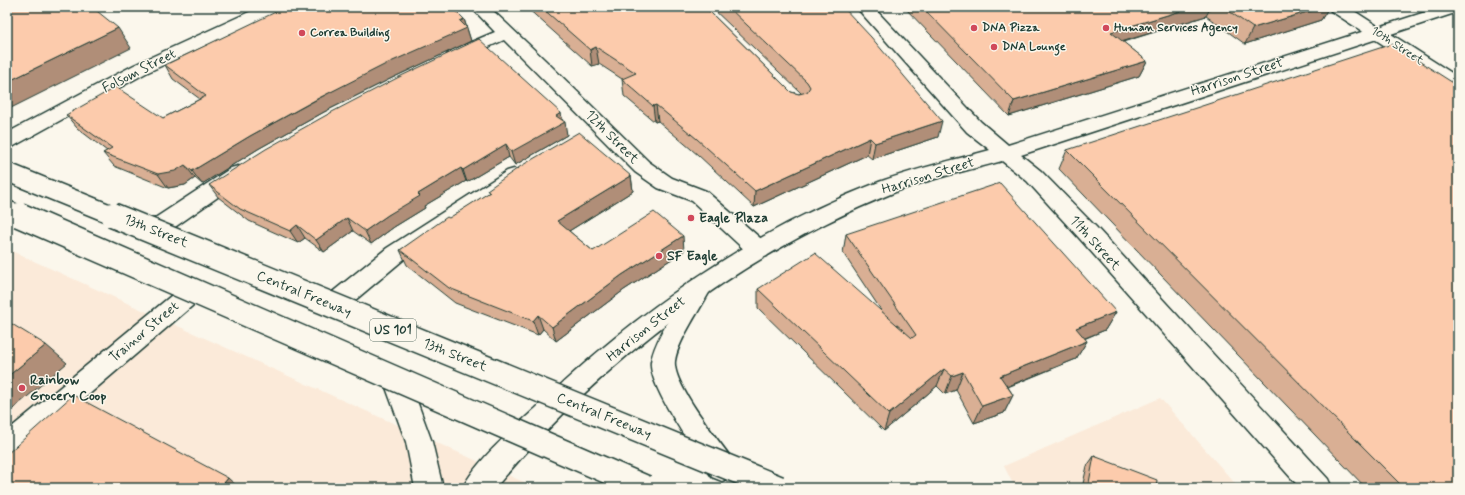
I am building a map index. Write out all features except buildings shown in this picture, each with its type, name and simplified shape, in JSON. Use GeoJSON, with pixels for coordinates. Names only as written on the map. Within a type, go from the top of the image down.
{"type":"FeatureCollection","features":[{"type":"Feature","properties":{"kind":"main road","name":"Folsom Street"},"geometry":{"type":"LineString","coordinates":[[7,141],[140,69],[274,7]]}},
{"type":"Feature","properties":{"kind":"main road","name":"12th Street"},"geometry":{"type":"LineString","coordinates":[[478,7],[642,167],[665,182],[699,196],[759,250]]}},
{"type":"Feature","properties":{"kind":"main road","name":"11th Street"},"geometry":{"type":"LineString","coordinates":[[864,7],[974,127],[1034,176],[1088,233],[1318,488]]}},
{"type":"Feature","properties":{"kind":"main road","name":"10th Street"},"geometry":{"type":"LineString","coordinates":[[1337,7],[1458,85]]}},
{"type":"Feature","properties":{"kind":"main road","name":"Harrison Street"},"geometry":{"type":"LineString","coordinates":[[477,488],[522,438],[560,400],[641,332],[701,287],[759,250],[815,219],[885,188],[924,175],[1004,153],[1458,7]]}},
{"type":"Feature","properties":{"kind":"main road"},"geometry":{"type":"LineString","coordinates":[[439,63],[506,33]]}},
{"type":"Feature","properties":{"kind":"main road"},"geometry":{"type":"LineString","coordinates":[[581,137],[601,126]]}},
{"type":"Feature","properties":{"kind":"main road"},"geometry":{"type":"LineString","coordinates":[[154,230],[253,164]]}},
{"type":"Feature","properties":{"kind":"main road"},"geometry":{"type":"LineString","coordinates":[[333,305],[395,254],[472,202],[529,167]]}},
{"type":"Feature","properties":{"kind":"main road","name":"13th Street"},"geometry":{"type":"LineString","coordinates":[[7,171],[154,230],[514,379],[560,400],[770,488]]}},
{"type":"Feature","properties":{"kind":"main road","name":"Central Freeway"},"geometry":{"type":"LineString","coordinates":[[7,171],[779,488]]}},
{"type":"Feature","properties":{"kind":"main road"},"geometry":{"type":"LineString","coordinates":[[7,210],[646,488]]}},
{"type":"Feature","properties":{"kind":"main road"},"geometry":{"type":"LineString","coordinates":[[7,214],[398,382],[633,488]]}},
{"type":"Feature","properties":{"kind":"main road"},"geometry":{"type":"LineString","coordinates":[[701,287],[668,343],[663,362],[663,370],[678,404],[722,468]]}},
{"type":"Feature","properties":{"kind":"main road","name":"Trainor Street"},"geometry":{"type":"LineString","coordinates":[[7,448],[191,293]]}},
{"type":"Feature","properties":{"kind":"main road"},"geometry":{"type":"LineString","coordinates":[[398,382],[419,442],[429,488]]}},
{"type":"Feature","properties":{"kind":"shaded area"},"geometry":{"type":"Polygon","coordinates":[[[7,249],[537,488],[7,488],[7,249]]]}},
{"type":"Feature","properties":{"kind":"shaded area"},"geometry":{"type":"Polygon","coordinates":[[[1160,398],[1239,488],[1015,488],[1004,466],[1160,398]]]}},
{"type":"Feature","properties":{"kind":"place","name":"DNA Pizza"},"geometry":{"type":"Point","coordinates":[974,28]}},
{"type":"Feature","properties":{"kind":"place","name":"Human Services Agency"},"geometry":{"type":"Point","coordinates":[1106,28]}},
{"type":"Feature","properties":{"kind":"place","name":"Correa Building"},"geometry":{"type":"Point","coordinates":[302,33]}},
{"type":"Feature","properties":{"kind":"place","name":"DNA Lounge"},"geometry":{"type":"Point","coordinates":[994,47]}},
{"type":"Feature","properties":{"kind":"place","name":"Eagle Plaza"},"geometry":{"type":"Point","coordinates":[691,218]}},
{"type":"Feature","properties":{"kind":"place","name":"SF Eagle"},"geometry":{"type":"Point","coordinates":[659,256]}},
{"type":"Feature","properties":{"kind":"place","name":"Rainbow Grocery Coop"},"geometry":{"type":"Point","coordinates":[22,388]}}]}
